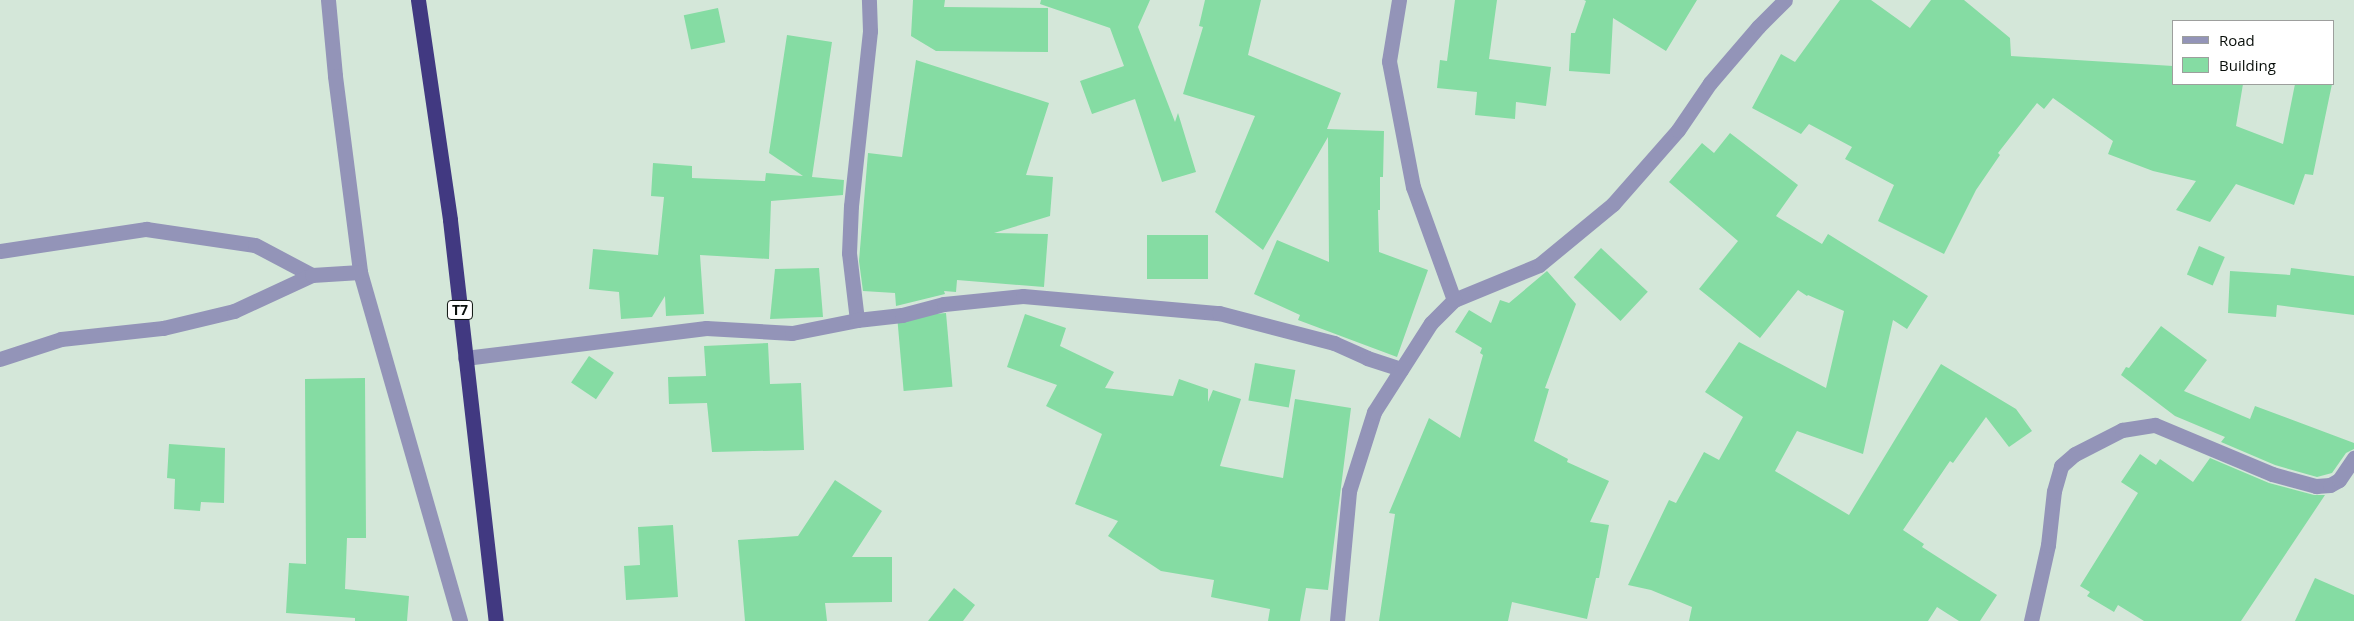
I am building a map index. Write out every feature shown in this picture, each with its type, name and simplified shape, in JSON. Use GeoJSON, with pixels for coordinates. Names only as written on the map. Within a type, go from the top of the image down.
{"type":"FeatureCollection","features":[{"type":"Feature","properties":{"kind":"highway","name":"T7"},"geometry":{"type":"LineString","coordinates":[[418,0],[450,220],[496,621]]}},
{"type":"Feature","properties":{"kind":"street"},"geometry":{"type":"LineString","coordinates":[[328,0],[335,76],[360,272],[460,621]]}},
{"type":"Feature","properties":{"kind":"street"},"geometry":{"type":"LineString","coordinates":[[857,320],[850,253],[851,206],[870,30],[870,0]]}},
{"type":"Feature","properties":{"kind":"street"},"geometry":{"type":"LineString","coordinates":[[1399,0],[1389,61],[1413,187],[1454,300]]}},
{"type":"Feature","properties":{"kind":"street"},"geometry":{"type":"LineString","coordinates":[[1337,621],[1349,491],[1374,412],[1431,323],[1454,300],[1539,265],[1613,204],[1678,130],[1716,76],[1758,27],[1785,0]]}},
{"type":"Feature","properties":{"kind":"street"},"geometry":{"type":"LineString","coordinates":[[0,251],[146,229],[255,245],[312,274]]}},
{"type":"Feature","properties":{"kind":"street"},"geometry":{"type":"LineString","coordinates":[[0,359],[61,339],[163,328],[234,311],[312,274],[360,272]]}},
{"type":"Feature","properties":{"kind":"street"},"geometry":{"type":"LineString","coordinates":[[465,358],[706,328],[792,333],[857,320],[902,315],[960,301],[1023,296],[1219,313],[1334,343],[1367,358],[1401,369]]}},
{"type":"Feature","properties":{"kind":"street"},"geometry":{"type":"LineString","coordinates":[[2031,621],[2048,544],[2054,491],[2061,466],[2075,454],[2122,430],[2155,425],[2272,474],[2316,486],[2330,485],[2338,480],[2354,458]]}},
{"type":"Feature","properties":{"kind":"building"},"geometry":{"type":"Polygon","coordinates":[[[913,0],[945,0],[944,7],[1048,8],[1048,52],[936,51],[911,36],[913,0]]]}},
{"type":"Feature","properties":{"kind":"building"},"geometry":{"type":"Polygon","coordinates":[[[1041,0],[1150,0],[1138,27],[1175,122],[1178,113],[1196,172],[1162,182],[1135,99],[1092,114],[1080,81],[1124,66],[1110,28],[1040,4],[1041,0]]]}},
{"type":"Feature","properties":{"kind":"building"},"geometry":{"type":"Polygon","coordinates":[[[1205,0],[1261,0],[1248,55],[1341,93],[1327,129],[1384,131],[1383,177],[1380,177],[1380,210],[1378,210],[1379,252],[1428,270],[1397,357],[1298,320],[1300,315],[1254,294],[1277,240],[1329,262],[1328,137],[1263,250],[1215,212],[1255,116],[1183,94],[1203,27],[1199,26],[1205,0]]]}},
{"type":"Feature","properties":{"kind":"building"},"geometry":{"type":"Polygon","coordinates":[[[1455,0],[1497,0],[1489,59],[1551,67],[1546,106],[1516,102],[1515,119],[1475,115],[1477,92],[1437,88],[1440,60],[1447,61],[1455,0]]]}},
{"type":"Feature","properties":{"kind":"building"},"geometry":{"type":"Polygon","coordinates":[[[1584,0],[1697,0],[1666,51],[1613,18],[1610,74],[1569,71],[1571,33],[1575,33],[1586,1],[1584,0]]]}},
{"type":"Feature","properties":{"kind":"building"},"geometry":{"type":"Polygon","coordinates":[[[1840,0],[1871,0],[1910,28],[1931,0],[1964,0],[2010,38],[2011,56],[2172,66],[2172,85],[2243,85],[2236,126],[2283,144],[2295,85],[2332,85],[2313,175],[2305,174],[2294,205],[2236,184],[2210,222],[2176,210],[2196,181],[2153,171],[2108,154],[2113,141],[2053,98],[2044,109],[2037,103],[1998,153],[2000,155],[1976,190],[1944,254],[1878,221],[1894,185],[1845,159],[1852,147],[1809,124],[1801,134],[1752,108],[1781,54],[1795,62],[1840,0]]]}},
{"type":"Feature","properties":{"kind":"building"},"geometry":{"type":"Polygon","coordinates":[[[718,8],[725,42],[691,50],[684,15],[718,8]]]}},
{"type":"Feature","properties":{"kind":"building"},"geometry":{"type":"Polygon","coordinates":[[[787,35],[832,42],[812,177],[844,180],[843,195],[771,201],[769,259],[700,255],[704,314],[666,316],[665,296],[652,317],[621,319],[619,292],[589,289],[593,249],[658,255],[664,197],[651,196],[653,163],[692,166],[692,178],[765,181],[766,173],[803,176],[769,153],[787,35]]]}},
{"type":"Feature","properties":{"kind":"building"},"geometry":{"type":"Polygon","coordinates":[[[916,60],[1049,103],[1026,175],[1053,177],[1050,216],[994,233],[1048,234],[1044,287],[957,280],[956,292],[944,291],[945,294],[896,306],[895,293],[863,291],[859,261],[868,153],[902,157],[916,60]]]}},
{"type":"Feature","properties":{"kind":"building"},"geometry":{"type":"Polygon","coordinates":[[[1730,133],[1798,185],[1776,216],[1822,244],[1828,234],[1928,296],[1907,329],[1893,320],[1863,454],[1797,431],[1775,471],[1849,515],[1941,364],[2016,409],[2032,431],[2009,447],[1986,417],[1953,463],[1950,461],[1903,530],[1924,544],[1922,547],[1997,595],[1980,621],[1959,621],[1937,607],[1928,621],[1689,621],[1692,607],[1651,590],[1628,585],[1669,500],[1676,503],[1704,452],[1719,460],[1743,417],[1705,392],[1739,342],[1826,388],[1844,311],[1807,296],[1798,290],[1760,338],[1699,289],[1738,241],[1669,182],[1702,143],[1714,153],[1730,133]]]}},
{"type":"Feature","properties":{"kind":"building"},"geometry":{"type":"Polygon","coordinates":[[[1147,235],[1208,235],[1208,279],[1147,279],[1147,235]]]}},
{"type":"Feature","properties":{"kind":"building"},"geometry":{"type":"Polygon","coordinates":[[[2199,246],[2225,257],[2213,285],[2187,275],[2199,246]]]}},
{"type":"Feature","properties":{"kind":"building"},"geometry":{"type":"Polygon","coordinates":[[[1601,248],[1648,292],[1621,321],[1574,277],[1601,248]]]}},
{"type":"Feature","properties":{"kind":"building"},"geometry":{"type":"Polygon","coordinates":[[[819,268],[823,317],[770,319],[775,269],[819,268]]]}},
{"type":"Feature","properties":{"kind":"building"},"geometry":{"type":"Polygon","coordinates":[[[2291,268],[2354,276],[2354,315],[2277,305],[2276,317],[2228,313],[2230,271],[2290,275],[2291,268]]]}},
{"type":"Feature","properties":{"kind":"building"},"geometry":{"type":"Polygon","coordinates":[[[1547,271],[1576,304],[1545,388],[1549,389],[1534,441],[1568,459],[1567,462],[1609,481],[1590,522],[1609,525],[1599,578],[1596,578],[1587,619],[1512,602],[1508,621],[1379,621],[1395,514],[1389,513],[1429,418],[1460,438],[1483,355],[1480,353],[1482,348],[1455,332],[1469,310],[1491,323],[1500,300],[1509,303],[1547,271]]]}},
{"type":"Feature","properties":{"kind":"building"},"geometry":{"type":"Polygon","coordinates":[[[946,313],[952,387],[904,391],[897,317],[946,313]]]}},
{"type":"Feature","properties":{"kind":"building"},"geometry":{"type":"Polygon","coordinates":[[[1025,314],[1066,328],[1060,346],[1114,372],[1105,388],[1173,396],[1179,379],[1208,389],[1208,402],[1213,390],[1241,399],[1220,466],[1283,478],[1295,399],[1351,408],[1328,590],[1306,588],[1300,621],[1268,621],[1270,609],[1211,597],[1214,580],[1161,571],[1108,536],[1118,521],[1075,504],[1102,434],[1046,406],[1057,385],[1007,367],[1025,314]]]}},
{"type":"Feature","properties":{"kind":"building"},"geometry":{"type":"Polygon","coordinates":[[[2161,326],[2207,360],[2184,391],[2250,419],[2255,406],[2354,443],[2354,449],[2346,453],[2332,473],[2317,477],[2275,465],[2221,442],[2225,437],[2175,416],[2121,375],[2126,367],[2129,368],[2161,326]]]}},
{"type":"Feature","properties":{"kind":"building"},"geometry":{"type":"Polygon","coordinates":[[[768,343],[770,384],[801,383],[804,450],[712,452],[707,403],[669,404],[668,377],[706,376],[704,346],[768,343]]]}},
{"type":"Feature","properties":{"kind":"building"},"geometry":{"type":"Polygon","coordinates":[[[589,356],[614,373],[596,399],[571,383],[589,356]]]}},
{"type":"Feature","properties":{"kind":"building"},"geometry":{"type":"Polygon","coordinates":[[[1255,363],[1295,370],[1289,408],[1248,400],[1255,363]]]}},
{"type":"Feature","properties":{"kind":"building"},"geometry":{"type":"Polygon","coordinates":[[[365,378],[366,538],[347,538],[345,589],[409,596],[407,621],[355,621],[355,618],[286,613],[289,563],[306,564],[305,379],[365,378]]]}},
{"type":"Feature","properties":{"kind":"building"},"geometry":{"type":"Polygon","coordinates":[[[169,444],[225,448],[224,503],[201,502],[200,511],[174,509],[175,479],[167,478],[169,444]]]}},
{"type":"Feature","properties":{"kind":"building"},"geometry":{"type":"Polygon","coordinates":[[[2140,454],[2156,465],[2160,459],[2193,482],[2210,458],[2269,483],[2314,495],[2325,495],[2241,621],[2144,621],[2118,605],[2114,612],[2087,596],[2090,592],[2080,586],[2138,493],[2121,482],[2140,454]]]}},
{"type":"Feature","properties":{"kind":"building"},"geometry":{"type":"Polygon","coordinates":[[[835,480],[882,511],[852,557],[892,557],[892,602],[825,603],[827,621],[745,621],[738,540],[798,536],[835,480]]]}},
{"type":"Feature","properties":{"kind":"building"},"geometry":{"type":"Polygon","coordinates":[[[673,525],[678,597],[626,600],[624,566],[640,565],[638,527],[673,525]]]}},
{"type":"Feature","properties":{"kind":"building"},"geometry":{"type":"Polygon","coordinates":[[[2315,578],[2354,595],[2354,621],[2295,621],[2315,578]]]}},
{"type":"Feature","properties":{"kind":"building"},"geometry":{"type":"Polygon","coordinates":[[[954,588],[975,605],[963,621],[928,621],[954,588]]]}}]}
